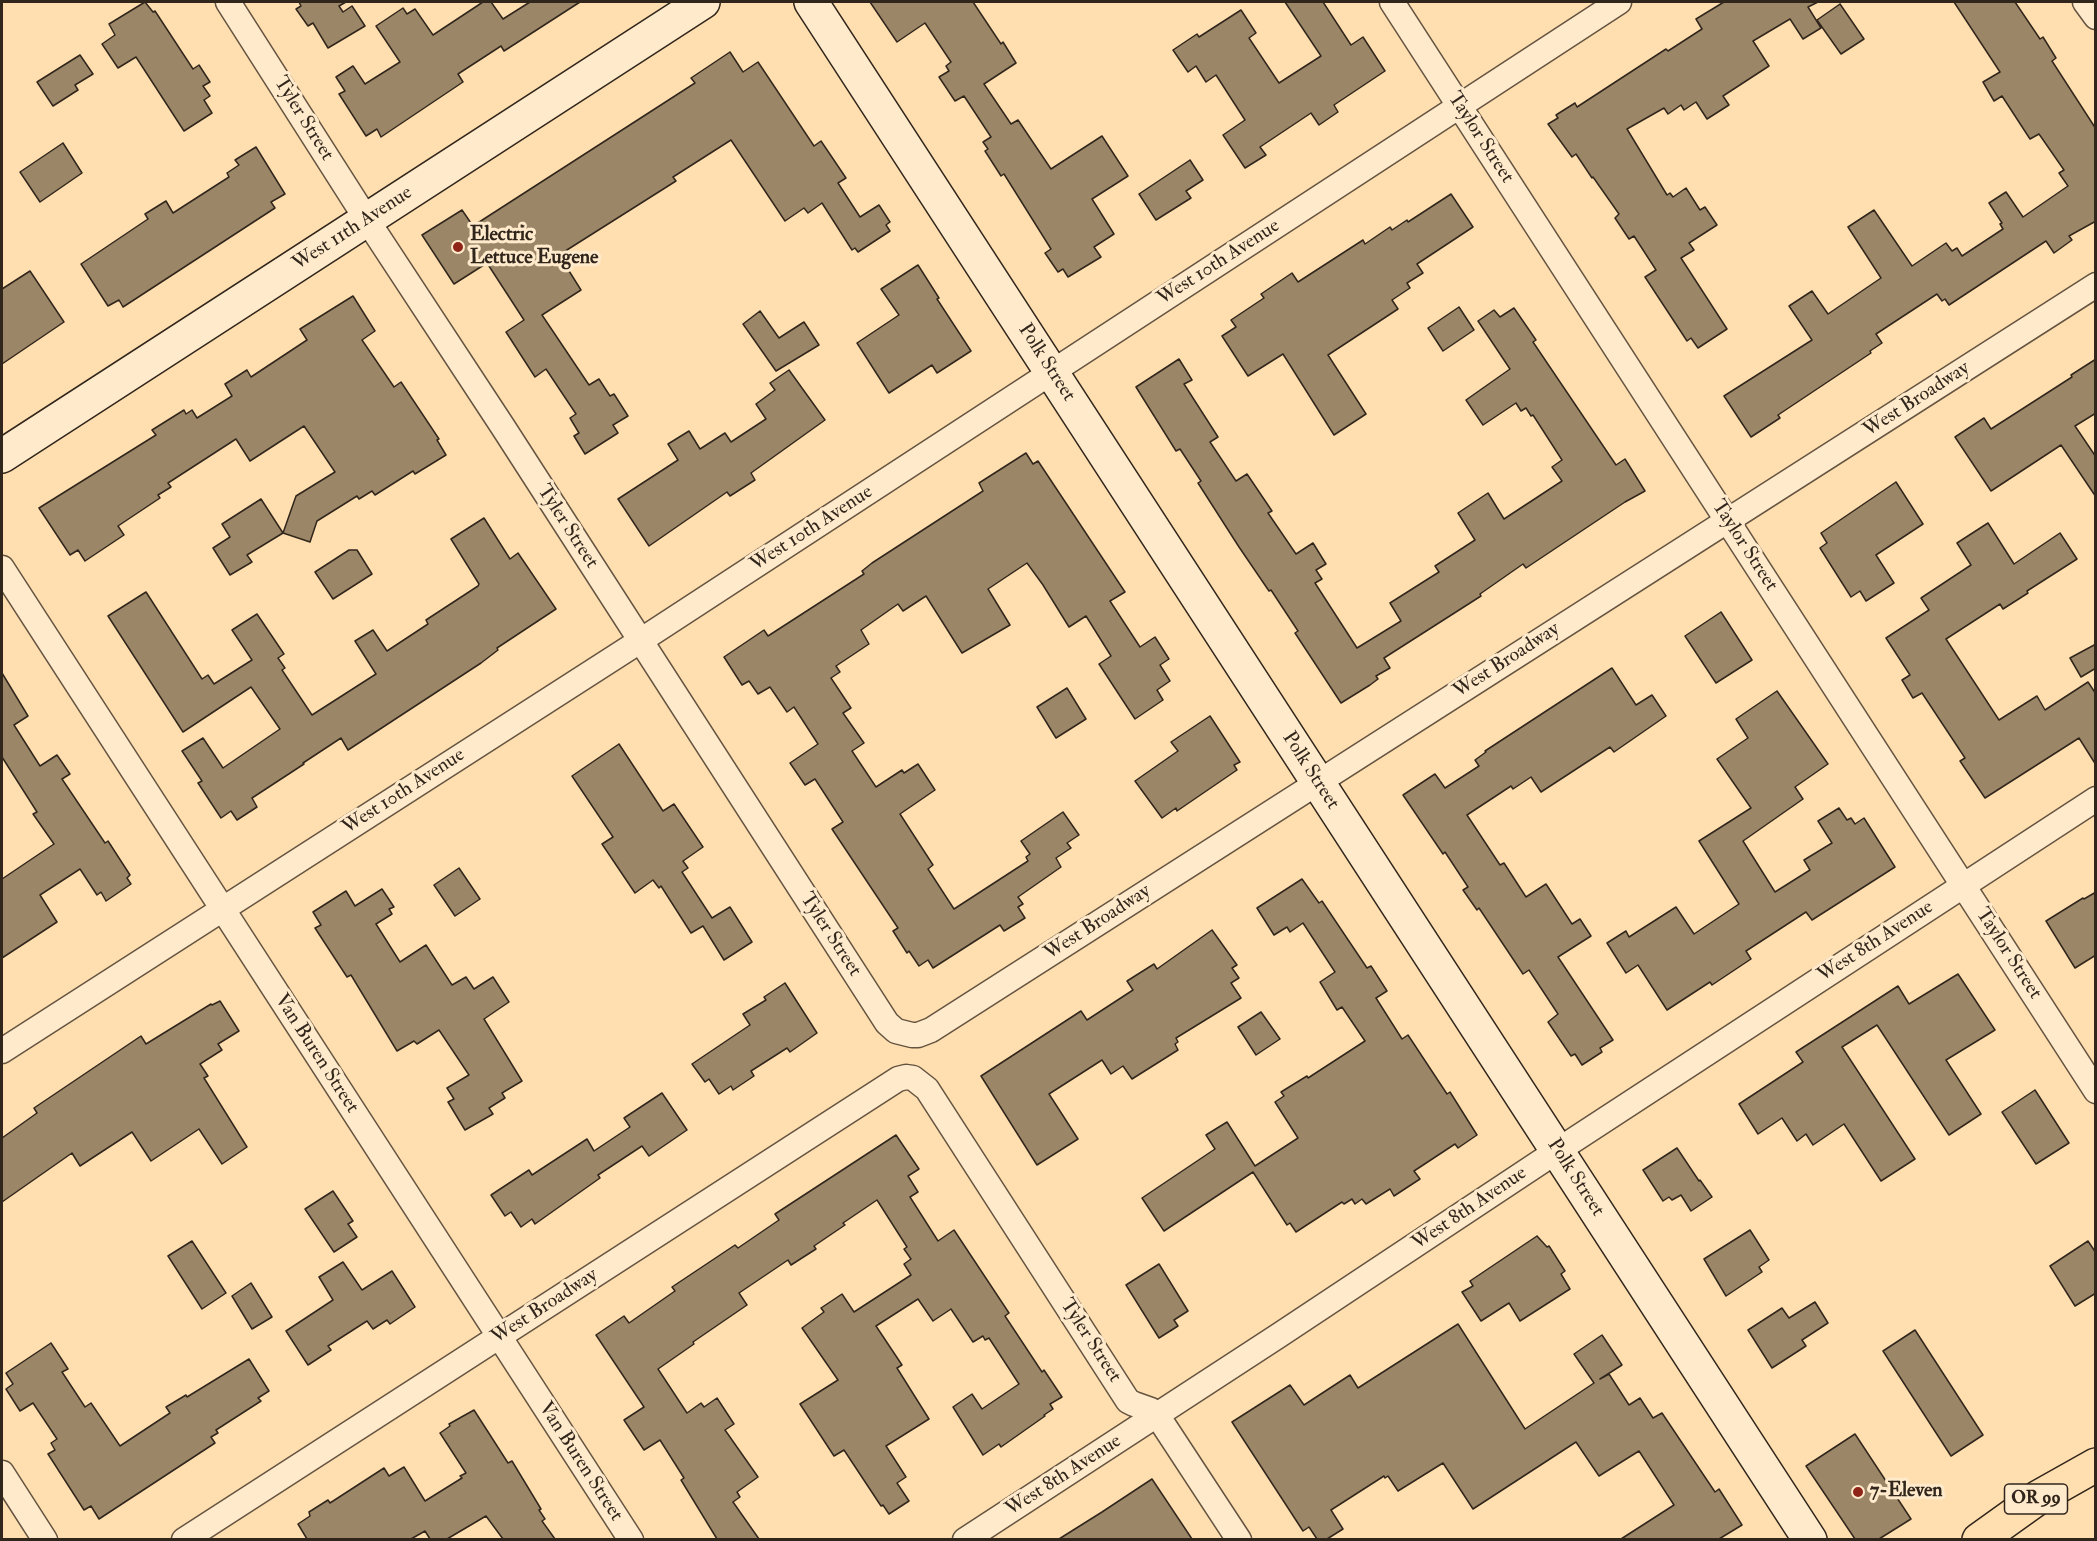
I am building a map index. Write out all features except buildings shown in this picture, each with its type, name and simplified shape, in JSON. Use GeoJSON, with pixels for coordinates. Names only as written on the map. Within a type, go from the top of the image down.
{"type":"FeatureCollection","features":[{"type":"Feature","properties":{"kind":"main road","name":"OR 99"},"geometry":{"type":"LineString","coordinates":[[1979,1539],[2039,1497],[2096,1465]]}},
{"type":"Feature","properties":{"kind":"street","name":"Tyler Street"},"geometry":{"type":"LineString","coordinates":[[228,2],[887,1023],[896,1031],[918,1035]]}},
{"type":"Feature","properties":{"kind":"street","name":"West 11th Avenue"},"geometry":{"type":"LineString","coordinates":[[2,456],[704,2]]}},
{"type":"Feature","properties":{"kind":"street","name":"Polk Street"},"geometry":{"type":"LineString","coordinates":[[811,2],[1810,1539]]}},
{"type":"Feature","properties":{"kind":"street","name":"Taylor Street"},"geometry":{"type":"LineString","coordinates":[[1392,2],[2096,1091]]}},
{"type":"Feature","properties":{"kind":"street","name":"West 10th Avenue"},"geometry":{"type":"LineString","coordinates":[[2,1051],[640,641],[1619,2]]}},
{"type":"Feature","properties":{"kind":"street"},"geometry":{"type":"LineString","coordinates":[[2085,2],[2096,17]]}},
{"type":"Feature","properties":{"kind":"street","name":"West Broadway"},"geometry":{"type":"LineString","coordinates":[[918,1035],[931,1030],[2096,285]]}},
{"type":"Feature","properties":{"kind":"street","name":"Van Buren Street"},"geometry":{"type":"LineString","coordinates":[[2,568],[86,701],[631,1539]]}},
{"type":"Feature","properties":{"kind":"street","name":"West 8th Avenue"},"geometry":{"type":"LineString","coordinates":[[965,1539],[2096,799]]}},
{"type":"Feature","properties":{"kind":"street","name":"Tyler Street"},"geometry":{"type":"LineString","coordinates":[[906,1077],[914,1078],[927,1089],[1128,1401],[1151,1410],[1157,1415]]}},
{"type":"Feature","properties":{"kind":"street","name":"West Broadway"},"geometry":{"type":"LineString","coordinates":[[184,1539],[898,1079],[906,1077]]}},
{"type":"Feature","properties":{"kind":"street"},"geometry":{"type":"LineString","coordinates":[[1157,1415],[1239,1539]]}},
{"type":"Feature","properties":{"kind":"street"},"geometry":{"type":"LineString","coordinates":[[2,1473],[45,1539]]}},
{"type":"Feature","properties":{"kind":"place","name":"Electric Lettuce Eugene"},"geometry":{"type":"Point","coordinates":[458,247]}},
{"type":"Feature","properties":{"kind":"place","name":"7-Eleven"},"geometry":{"type":"Point","coordinates":[1858,1492]}}]}
